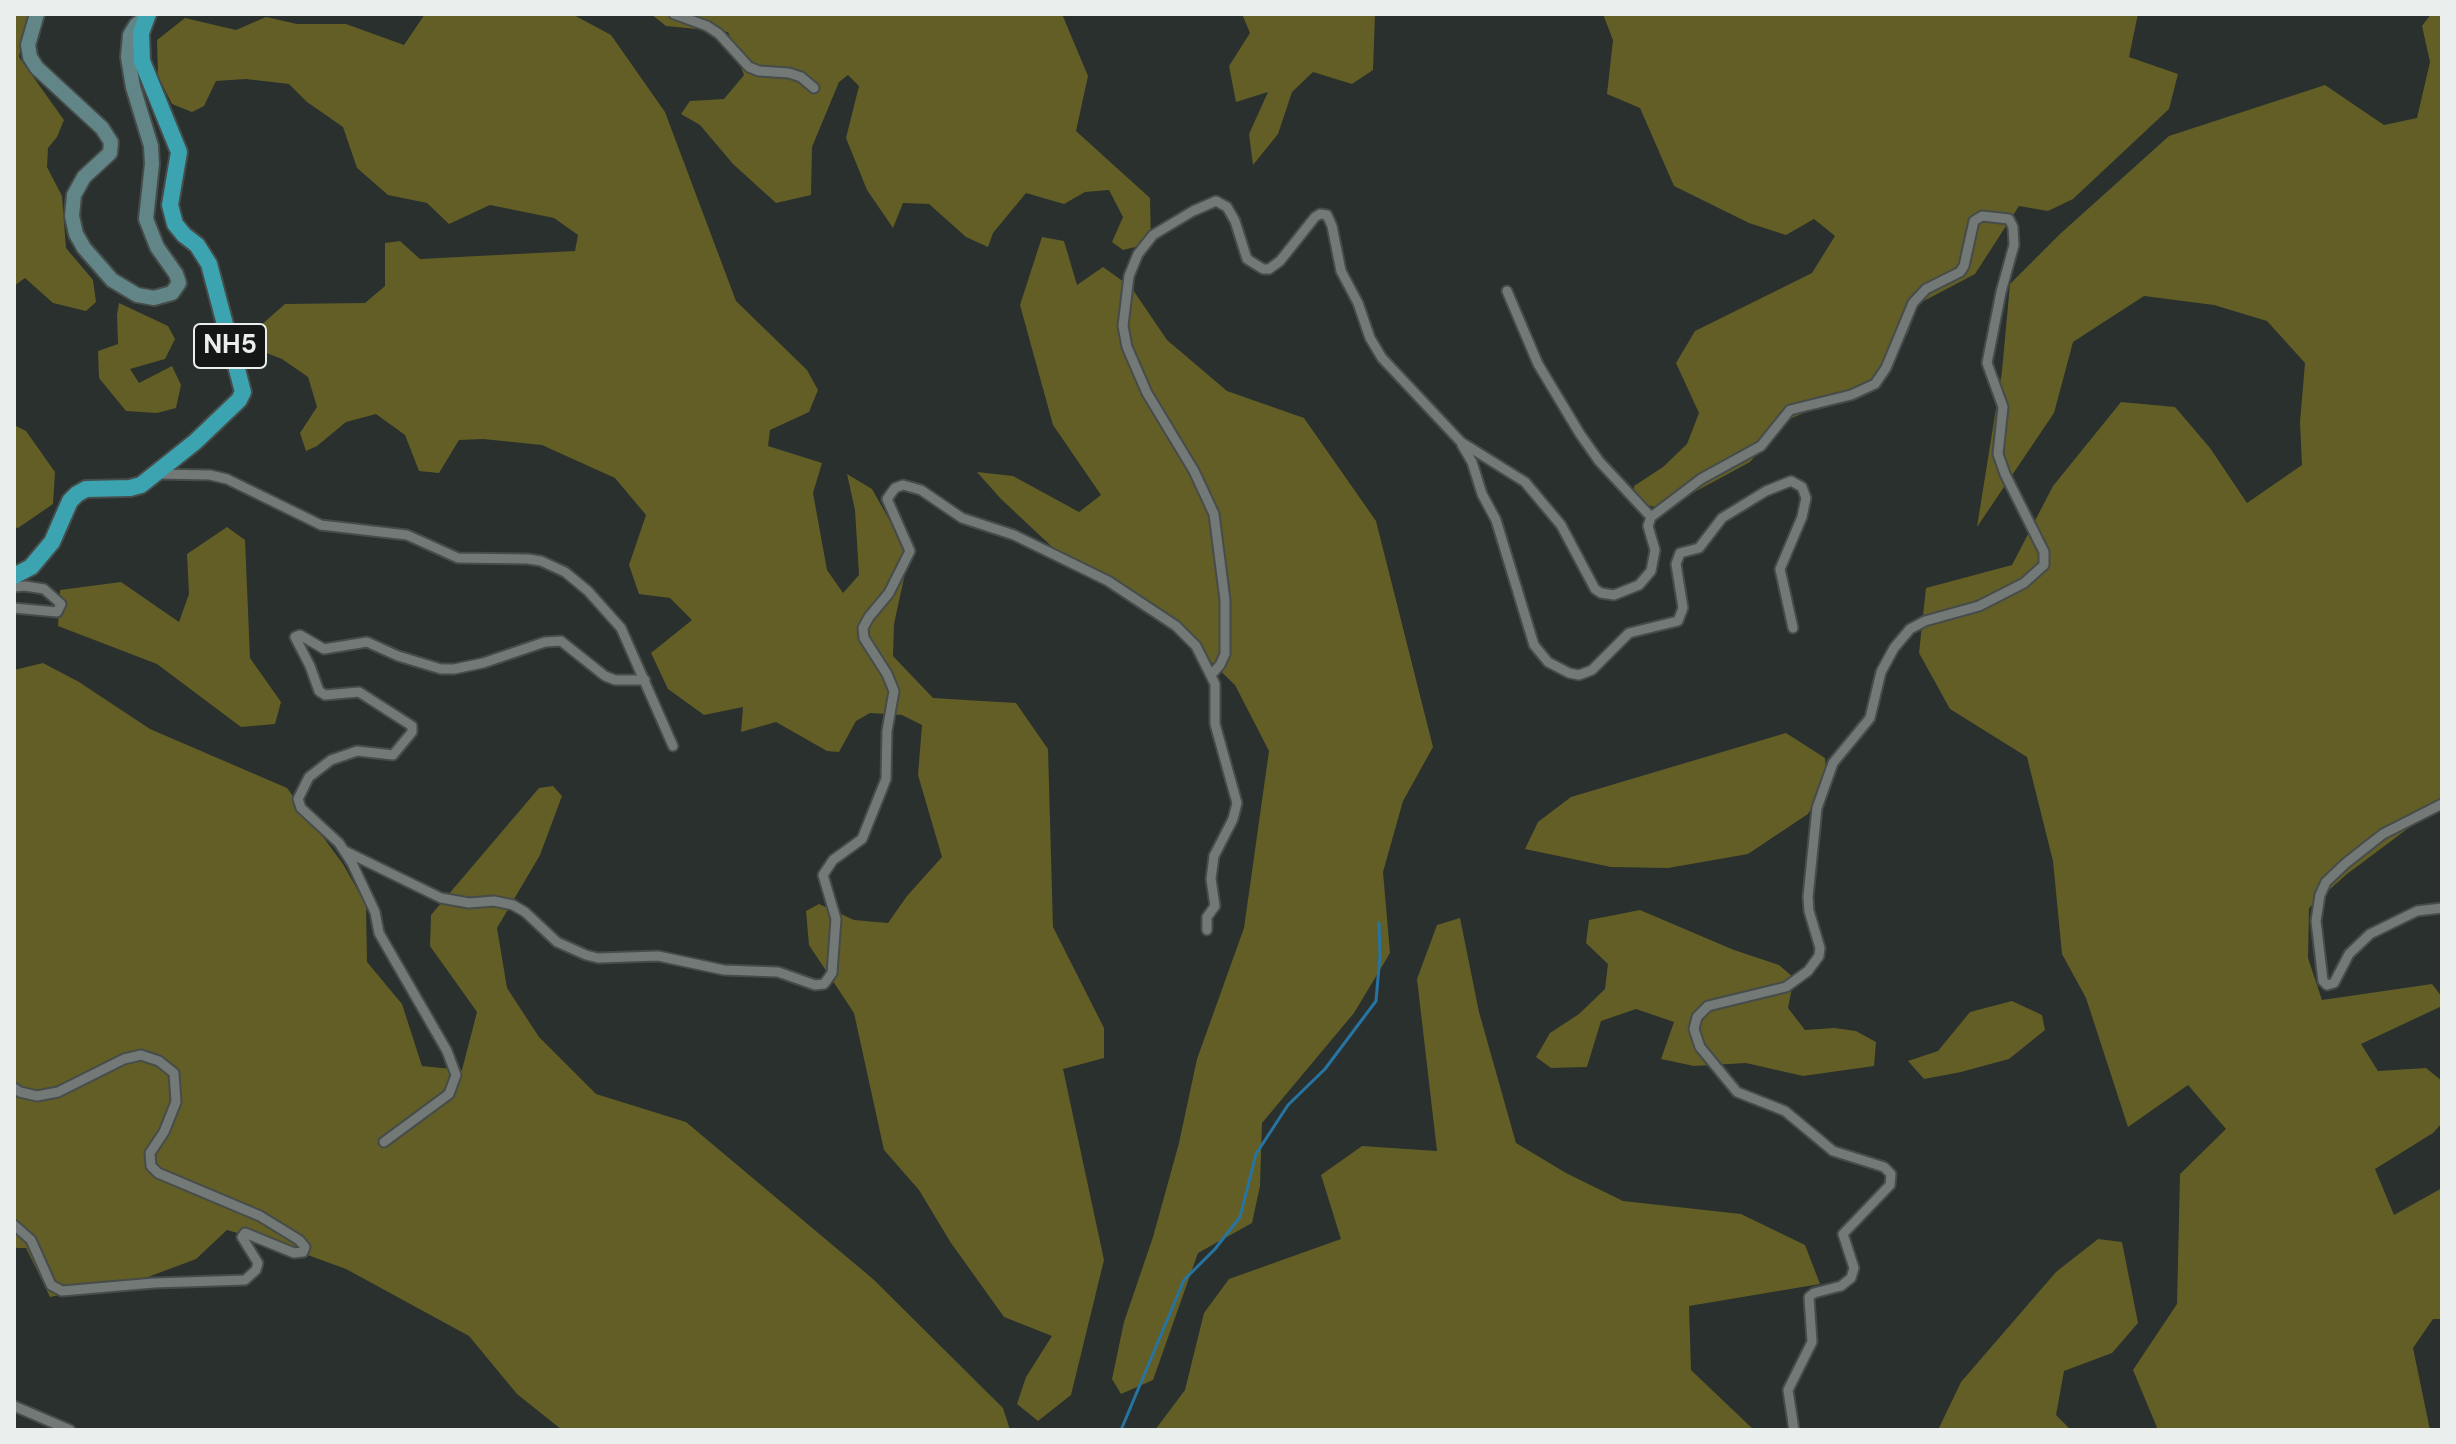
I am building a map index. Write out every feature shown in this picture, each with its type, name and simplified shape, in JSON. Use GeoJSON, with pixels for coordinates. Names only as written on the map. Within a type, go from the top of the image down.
{"type":"FeatureCollection","features":[{"type":"Feature","properties":{"kind":"highway","name":"NH5"},"geometry":{"type":"LineString","coordinates":[[14,576],[31,567],[52,542],[70,501],[77,494],[86,489],[130,488],[157,474],[239,400],[243,392],[209,264],[197,245],[175,224],[170,205],[179,152],[142,61],[141,33],[146,16]]}},
{"type":"Feature","properties":{"kind":"street"},"geometry":{"type":"LineString","coordinates":[[37,14],[28,45],[30,57],[37,68],[102,128],[111,142],[110,153],[84,177],[74,195],[72,216],[76,234],[112,280],[137,295],[154,298],[172,293],[179,283],[157,247],[146,219],[151,146],[133,87],[128,57],[130,35],[146,16]]}},
{"type":"Feature","properties":{"kind":"street"},"geometry":{"type":"LineString","coordinates":[[674,14],[707,26],[719,34],[749,67],[759,71],[789,73],[801,77],[814,88]]}},
{"type":"Feature","properties":{"kind":"street"},"geometry":{"type":"LineString","coordinates":[[1211,675],[1225,654],[1225,600],[1214,514],[1194,471],[1147,393],[1127,347],[1123,326],[1129,276],[1138,254],[1153,235],[1209,202],[1221,202],[1227,207],[1235,221],[1247,259],[1263,269],[1269,269],[1280,261],[1315,217],[1327,215],[1332,226],[1337,262],[1358,303],[1373,344],[1411,391],[1461,442],[1525,482],[1561,525],[1589,581],[1601,593],[1620,594],[1639,585],[1647,577],[1655,550],[1648,526],[1651,517],[1701,479],[1761,446],[1790,410],[1851,395],[1875,384],[1886,368],[1913,303],[1926,289],[1960,272],[1968,259],[1972,225],[1982,216],[2009,219],[2013,227],[2014,245],[1987,363],[2003,407],[1997,446],[2000,460],[2044,552],[2044,565],[2024,583],[1979,606],[1931,618],[1917,625],[1894,648],[1881,672],[1870,718],[1833,763],[1817,808],[1808,897],[1820,948],[1819,956],[1808,971],[1786,987],[1708,1006],[1697,1017],[1694,1029],[1700,1047],[1737,1092],[1785,1111],[1833,1151],[1884,1167],[1891,1174],[1890,1185],[1843,1234],[1854,1268],[1851,1278],[1841,1286],[1809,1297],[1812,1342],[1788,1390],[1794,1430]]}},
{"type":"Feature","properties":{"kind":"street"},"geometry":{"type":"LineString","coordinates":[[1507,291],[1538,364],[1580,434],[1599,461],[1651,517]]}},
{"type":"Feature","properties":{"kind":"street"},"geometry":{"type":"LineString","coordinates":[[1461,442],[1496,520],[1534,645],[1548,662],[1579,675],[1592,670],[1629,633],[1678,621],[1683,608],[1676,564],[1680,553],[1699,548],[1718,522],[1731,512],[1766,491],[1791,481],[1802,487],[1806,498],[1802,517],[1780,569],[1793,628]]}},
{"type":"Feature","properties":{"kind":"street"},"geometry":{"type":"LineString","coordinates":[[157,474],[210,475],[227,479],[321,525],[407,535],[458,558],[528,559],[551,565],[577,581],[621,628],[673,746]]}},
{"type":"Feature","properties":{"kind":"street"},"geometry":{"type":"LineString","coordinates":[[645,680],[615,680],[605,676],[561,641],[545,642],[483,663],[454,669],[412,661],[367,642],[324,649],[296,635],[319,691],[325,695],[359,692],[412,726],[412,732],[393,755],[362,750],[348,753],[321,767],[301,789],[298,799],[301,808],[345,851],[441,898],[513,905],[557,942],[586,955],[598,958],[658,956],[724,970],[778,972],[815,985],[824,984],[832,973],[831,949],[836,919],[823,875],[833,860],[862,839],[886,779],[887,731],[894,691],[864,638],[863,628],[889,593],[910,551],[887,499],[895,488],[903,485],[921,490],[962,518],[1014,535],[1125,591],[1189,637],[1202,654],[1216,692],[1215,724],[1237,803],[1233,819],[1214,856],[1211,879],[1215,906],[1207,917],[1207,930]]}},
{"type":"Feature","properties":{"kind":"street"},"geometry":{"type":"LineString","coordinates":[[14,587],[44,589],[61,604],[57,612],[14,608]]}},
{"type":"Feature","properties":{"kind":"street"},"geometry":{"type":"LineString","coordinates":[[2442,804],[2383,834],[2326,882],[2320,895],[2316,921],[2323,981],[2327,985],[2334,983],[2349,954],[2370,934],[2417,911],[2442,908]]}},
{"type":"Feature","properties":{"kind":"street"},"geometry":{"type":"LineString","coordinates":[[345,851],[375,912],[379,933],[447,1051],[456,1075],[449,1094],[384,1142]]}},
{"type":"Feature","properties":{"kind":"street"},"geometry":{"type":"LineString","coordinates":[[14,1088],[37,1096],[58,1092],[124,1059],[141,1055],[159,1061],[174,1073],[176,1102],[164,1132],[150,1153],[148,1159],[151,1166],[158,1173],[260,1216],[305,1247],[303,1252],[294,1253],[245,1233],[242,1237],[258,1263],[256,1270],[245,1280],[154,1283],[62,1291],[51,1285],[31,1240],[14,1225]]}},
{"type":"Feature","properties":{"kind":"street"},"geometry":{"type":"LineString","coordinates":[[14,1406],[70,1430]]}},
{"type":"Feature","properties":{"kind":"shaded area"},"geometry":{"type":"Polygon","coordinates":[[[14,14],[32,14],[23,33],[19,57],[64,120],[48,148],[47,167],[62,196],[66,248],[93,280],[96,302],[86,311],[53,303],[25,278],[14,286],[14,14]]]}},
{"type":"Feature","properties":{"kind":"shaded area"},"geometry":{"type":"Polygon","coordinates":[[[425,14],[572,14],[611,35],[665,112],[736,301],[807,370],[818,390],[809,412],[770,430],[768,446],[822,463],[813,493],[827,570],[843,593],[859,575],[855,510],[847,474],[872,489],[909,555],[894,624],[893,656],[933,698],[1016,703],[1048,749],[1053,927],[1104,1028],[1104,1058],[1063,1069],[1104,1260],[1071,1395],[1038,1421],[1017,1404],[1026,1377],[1052,1336],[1004,1317],[951,1243],[919,1190],[884,1150],[854,1013],[809,945],[806,911],[819,904],[854,920],[888,923],[942,857],[918,775],[922,725],[902,715],[870,713],[856,721],[839,752],[827,751],[776,722],[741,732],[743,707],[704,715],[668,689],[651,653],[692,620],[670,598],[639,594],[629,565],[646,515],[615,478],[542,445],[483,439],[459,440],[439,473],[419,471],[405,435],[376,414],[346,422],[317,446],[306,451],[300,433],[317,407],[308,377],[282,359],[251,347],[260,326],[285,304],[365,303],[385,286],[385,243],[400,241],[420,259],[575,251],[578,235],[554,218],[490,205],[449,224],[427,203],[388,195],[357,168],[343,127],[307,102],[289,84],[246,79],[216,81],[204,106],[192,112],[172,104],[158,76],[157,40],[185,18],[236,30],[266,17],[297,24],[346,24],[404,45],[425,14]]]}},
{"type":"Feature","properties":{"kind":"shaded area"},"geometry":{"type":"Polygon","coordinates":[[[651,14],[1062,14],[1088,76],[1076,131],[1150,198],[1151,243],[1123,250],[1112,242],[1123,217],[1109,190],[1085,192],[1064,204],[1026,193],[993,233],[988,247],[966,237],[929,204],[903,203],[893,228],[867,190],[846,138],[859,86],[848,75],[839,82],[812,147],[811,195],[776,203],[733,164],[700,125],[681,114],[690,101],[724,99],[744,75],[728,32],[666,26],[651,14]]]}},
{"type":"Feature","properties":{"kind":"shaded area"},"geometry":{"type":"Polygon","coordinates":[[[1242,14],[1375,14],[1373,70],[1352,84],[1313,72],[1292,92],[1278,134],[1253,165],[1249,134],[1268,92],[1236,102],[1229,66],[1250,33],[1242,14]]]}},
{"type":"Feature","properties":{"kind":"shaded area"},"geometry":{"type":"Polygon","coordinates":[[[1603,14],[2138,14],[2129,57],[2178,74],[2169,109],[2073,199],[2048,211],[2019,206],[1975,274],[1918,304],[1908,333],[1871,384],[1785,421],[1750,462],[1663,509],[1635,502],[1634,486],[1663,467],[1687,444],[1699,413],[1676,363],[1695,331],[1812,273],[1835,236],[1814,219],[1786,235],[1749,223],[1674,186],[1640,108],[1607,94],[1613,40],[1603,14]]]}},
{"type":"Feature","properties":{"kind":"shaded area"},"geometry":{"type":"Polygon","coordinates":[[[2431,14],[2442,14],[2442,803],[2347,874],[2309,908],[2308,958],[2322,1000],[2432,984],[2442,997],[2442,1006],[2361,1044],[2378,1071],[2426,1068],[2442,1081],[2442,1123],[2433,1133],[2375,1169],[2394,1215],[2442,1188],[2442,1319],[2433,1319],[2413,1348],[2430,1430],[2158,1430],[2133,1370],[2177,1304],[2180,1174],[2226,1129],[2188,1085],[2128,1127],[2086,998],[2062,954],[2053,861],[2027,757],[1950,709],[1919,653],[1926,588],[2012,565],[2053,486],[2121,402],[2175,407],[2210,448],[2247,503],[2302,465],[2300,422],[2305,363],[2267,321],[2214,305],[2144,296],[2073,342],[2054,413],[1977,527],[2002,371],[2010,284],[2060,234],[2169,136],[2325,85],[2384,125],[2417,118],[2430,62],[2422,26],[2431,14]]]}},
{"type":"Feature","properties":{"kind":"shaded area"},"geometry":{"type":"Polygon","coordinates":[[[1042,237],[1064,241],[1077,285],[1103,267],[1131,287],[1167,340],[1227,391],[1304,418],[1376,521],[1433,747],[1403,801],[1383,872],[1390,953],[1354,1013],[1262,1123],[1260,1186],[1252,1223],[1198,1253],[1153,1380],[1121,1394],[1112,1379],[1124,1322],[1153,1237],[1179,1143],[1197,1059],[1244,928],[1269,751],[1235,685],[1175,627],[1066,560],[977,472],[1013,476],[1079,512],[1101,495],[1053,425],[1020,305],[1042,237]]]}},
{"type":"Feature","properties":{"kind":"shaded area"},"geometry":{"type":"Polygon","coordinates":[[[119,303],[168,326],[175,339],[165,359],[130,369],[139,383],[172,366],[181,385],[176,408],[157,413],[126,411],[99,378],[98,351],[118,344],[119,303]]]}},
{"type":"Feature","properties":{"kind":"shaded area"},"geometry":{"type":"Polygon","coordinates":[[[14,425],[26,431],[55,472],[53,504],[18,528],[14,527],[14,425]]]}},
{"type":"Feature","properties":{"kind":"shaded area"},"geometry":{"type":"Polygon","coordinates":[[[227,527],[245,540],[250,658],[281,702],[275,724],[241,727],[157,664],[58,626],[60,590],[121,582],[179,622],[189,594],[187,554],[227,527]]]}},
{"type":"Feature","properties":{"kind":"shaded area"},"geometry":{"type":"Polygon","coordinates":[[[43,663],[79,682],[150,729],[287,788],[343,864],[366,905],[367,962],[402,1004],[422,1066],[462,1070],[477,1012],[430,946],[431,915],[539,788],[553,786],[562,796],[540,855],[497,928],[507,988],[539,1037],[596,1094],[686,1122],[873,1279],[1003,1408],[1010,1430],[562,1430],[517,1394],[469,1336],[346,1269],[227,1230],[196,1259],[148,1277],[50,1297],[26,1248],[14,1248],[14,670],[43,663]]]}},
{"type":"Feature","properties":{"kind":"shaded area"},"geometry":{"type":"Polygon","coordinates":[[[1786,733],[1825,758],[1827,778],[1808,814],[1748,854],[1668,868],[1611,867],[1525,849],[1538,822],[1571,797],[1786,733]]]}},
{"type":"Feature","properties":{"kind":"shaded area"},"geometry":{"type":"Polygon","coordinates":[[[1640,910],[1734,950],[1779,965],[1794,978],[1788,1008],[1805,1030],[1834,1028],[1856,1031],[1876,1042],[1874,1066],[1803,1076],[1746,1063],[1694,1066],[1661,1059],[1674,1022],[1636,1009],[1601,1021],[1587,1067],[1551,1068],[1536,1057],[1550,1033],[1579,1014],[1605,989],[1608,964],[1586,943],[1589,920],[1640,910]]]}},
{"type":"Feature","properties":{"kind":"shaded area"},"geometry":{"type":"Polygon","coordinates":[[[1460,918],[1479,1012],[1516,1143],[1566,1173],[1623,1201],[1741,1214],[1805,1245],[1820,1284],[1689,1306],[1691,1370],[1754,1430],[1155,1430],[1185,1390],[1204,1313],[1229,1279],[1341,1239],[1321,1175],[1362,1146],[1437,1151],[1417,979],[1437,925],[1460,918]]]}},
{"type":"Feature","properties":{"kind":"shaded area"},"geometry":{"type":"Polygon","coordinates":[[[2012,1001],[2042,1015],[2045,1030],[2009,1059],[1924,1079],[1908,1061],[1938,1051],[1970,1012],[2012,1001]]]}},
{"type":"Feature","properties":{"kind":"shaded area"},"geometry":{"type":"Polygon","coordinates":[[[2098,1239],[2122,1242],[2138,1323],[2112,1353],[2064,1371],[2056,1415],[2071,1430],[1938,1430],[1961,1382],[2056,1272],[2098,1239]]]}},
{"type":"Feature","properties":{"kind":"waterway"},"geometry":{"type":"LineString","coordinates":[[1121,1430],[1184,1280],[1215,1249],[1240,1217],[1256,1154],[1288,1105],[1325,1069],[1376,1001],[1379,923]]}}]}
